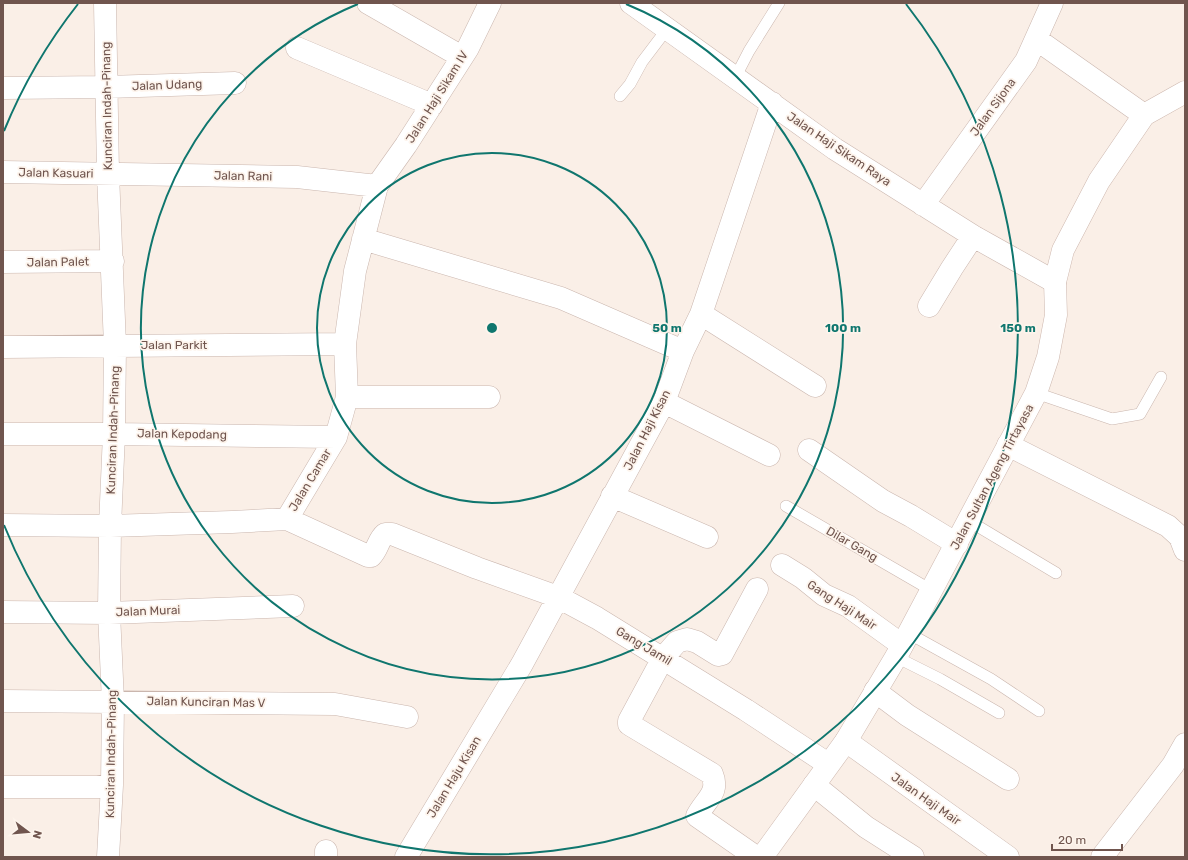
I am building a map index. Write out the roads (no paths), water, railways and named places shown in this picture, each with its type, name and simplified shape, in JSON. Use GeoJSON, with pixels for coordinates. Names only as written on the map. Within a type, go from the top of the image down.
{"type":"FeatureCollection","features":[{"type":"Feature","properties":{"kind":"street","name":"Kunciran Indah-Pinang"},"geometry":{"type":"LineString","coordinates":[[105,3],[108,174],[113,261],[115,345],[109,613],[112,702],[112,785],[108,857]]}},
{"type":"Feature","properties":{"kind":"street"},"geometry":{"type":"LineString","coordinates":[[368,3],[462,57]]}},
{"type":"Feature","properties":{"kind":"street","name":"Jalan Haji Sikam IV"},"geometry":{"type":"LineString","coordinates":[[377,186],[406,145],[468,48],[490,3]]}},
{"type":"Feature","properties":{"kind":"street","name":"Jalan Haji Sikam Raya"},"geometry":{"type":"LineString","coordinates":[[631,3],[835,149],[973,236],[1055,282]]}},
{"type":"Feature","properties":{"kind":"street","name":"Jalan Sijona"},"geometry":{"type":"LineString","coordinates":[[923,205],[1026,61],[1052,3]]}},
{"type":"Feature","properties":{"kind":"street"},"geometry":{"type":"LineString","coordinates":[[1036,39],[1144,115]]}},
{"type":"Feature","properties":{"kind":"street"},"geometry":{"type":"LineString","coordinates":[[297,48],[432,105]]}},
{"type":"Feature","properties":{"kind":"street","name":"Jalan Udang"},"geometry":{"type":"LineString","coordinates":[[3,88],[107,87],[235,83]]}},
{"type":"Feature","properties":{"kind":"street","name":"Jalan Sultan Ageng Tirtayasa"},"geometry":{"type":"LineString","coordinates":[[762,857],[846,741],[902,645],[925,586],[957,544],[1036,393],[1048,356],[1056,315],[1055,282],[1063,250],[1099,181],[1144,115],[1185,92]]}},
{"type":"Feature","properties":{"kind":"street","name":"Jalan Haji Kisan"},"geometry":{"type":"LineString","coordinates":[[502,696],[522,664],[664,402],[683,351],[701,314],[772,103]]}},
{"type":"Feature","properties":{"kind":"street","name":"Jalan Kasuari"},"geometry":{"type":"LineString","coordinates":[[3,172],[108,174]]}},
{"type":"Feature","properties":{"kind":"street","name":"Jalan Rani"},"geometry":{"type":"LineString","coordinates":[[108,174],[297,176],[377,186]]}},
{"type":"Feature","properties":{"kind":"street","name":"Jalan Camar"},"geometry":{"type":"LineString","coordinates":[[3,525],[110,526],[287,519],[336,437],[347,397],[345,344],[355,271],[377,186]]}},
{"type":"Feature","properties":{"kind":"street"},"geometry":{"type":"LineString","coordinates":[[929,306],[973,236]]}},
{"type":"Feature","properties":{"kind":"street"},"geometry":{"type":"LineString","coordinates":[[363,239],[561,298],[683,351]]}},
{"type":"Feature","properties":{"kind":"street","name":"Jalan Palet"},"geometry":{"type":"LineString","coordinates":[[3,262],[113,261]]}},
{"type":"Feature","properties":{"kind":"street"},"geometry":{"type":"LineString","coordinates":[[701,314],[815,386]]}},
{"type":"Feature","properties":{"kind":"street","name":"Jalan Parkit"},"geometry":{"type":"LineString","coordinates":[[3,347],[345,344]]}},
{"type":"Feature","properties":{"kind":"street"},"geometry":{"type":"LineString","coordinates":[[347,397],[490,397]]}},
{"type":"Feature","properties":{"kind":"street"},"geometry":{"type":"LineString","coordinates":[[664,402],[768,455]]}},
{"type":"Feature","properties":{"kind":"street","name":"Jalan Kepodang"},"geometry":{"type":"LineString","coordinates":[[3,434],[336,437]]}},
{"type":"Feature","properties":{"kind":"street"},"geometry":{"type":"LineString","coordinates":[[1008,445],[1168,526],[1180,537],[1185,550]]}},
{"type":"Feature","properties":{"kind":"street"},"geometry":{"type":"LineString","coordinates":[[809,450],[883,501],[957,544]]}},
{"type":"Feature","properties":{"kind":"street"},"geometry":{"type":"LineString","coordinates":[[612,496],[707,537]]}},
{"type":"Feature","properties":{"kind":"street","name":"Gang Jamil"},"geometry":{"type":"LineString","coordinates":[[287,519],[368,556],[371,556],[374,553],[380,538],[385,534],[392,534],[558,597],[597,618],[664,658],[828,764]]}},
{"type":"Feature","properties":{"kind":"street","name":"Gang Haji Mair"},"geometry":{"type":"LineString","coordinates":[[782,565],[803,578],[824,595],[848,606],[902,645]]}},
{"type":"Feature","properties":{"kind":"street"},"geometry":{"type":"LineString","coordinates":[[756,857],[696,816],[715,789],[715,782],[712,774],[629,724],[629,721],[664,658],[677,642],[687,639],[697,642],[718,655],[722,654],[757,589]]}},
{"type":"Feature","properties":{"kind":"street","name":"Jalan Murai"},"geometry":{"type":"LineString","coordinates":[[3,612],[109,613],[293,606]]}},
{"type":"Feature","properties":{"kind":"street"},"geometry":{"type":"LineString","coordinates":[[875,691],[907,716],[1008,779]]}},
{"type":"Feature","properties":{"kind":"street","name":"Jalan Haju Kisan"},"geometry":{"type":"LineString","coordinates":[[406,857],[502,696]]}},
{"type":"Feature","properties":{"kind":"street","name":"Jalan Kunciran Mas V"},"geometry":{"type":"LineString","coordinates":[[3,701],[335,704],[407,717]]}},
{"type":"Feature","properties":{"kind":"street","name":"Jalan Haji Mair"},"geometry":{"type":"LineString","coordinates":[[846,741],[998,854]]}},
{"type":"Feature","properties":{"kind":"street"},"geometry":{"type":"LineString","coordinates":[[1102,857],[1173,765],[1185,744]]}},
{"type":"Feature","properties":{"kind":"street"},"geometry":{"type":"LineString","coordinates":[[3,787],[98,787],[112,785]]}},
{"type":"Feature","properties":{"kind":"street"},"geometry":{"type":"LineString","coordinates":[[814,785],[866,827],[913,857]]}},
{"type":"Feature","properties":{"kind":"lane"},"geometry":{"type":"LineString","coordinates":[[735,78],[749,51],[780,3]]}},
{"type":"Feature","properties":{"kind":"lane"},"geometry":{"type":"LineString","coordinates":[[620,96],[630,84],[642,62],[667,29]]}},
{"type":"Feature","properties":{"kind":"lane"},"geometry":{"type":"LineString","coordinates":[[1036,393],[1112,419],[1140,414],[1161,377]]}},
{"type":"Feature","properties":{"kind":"lane","name":"Dilar Gang"},"geometry":{"type":"LineString","coordinates":[[786,506],[925,586]]}},
{"type":"Feature","properties":{"kind":"lane"},"geometry":{"type":"LineString","coordinates":[[969,521],[1056,573]]}},
{"type":"Feature","properties":{"kind":"lane"},"geometry":{"type":"LineString","coordinates":[[902,645],[991,679],[1039,711]]}},
{"type":"Feature","properties":{"kind":"lane"},"geometry":{"type":"LineString","coordinates":[[902,645],[940,679],[999,713]]}}]}
